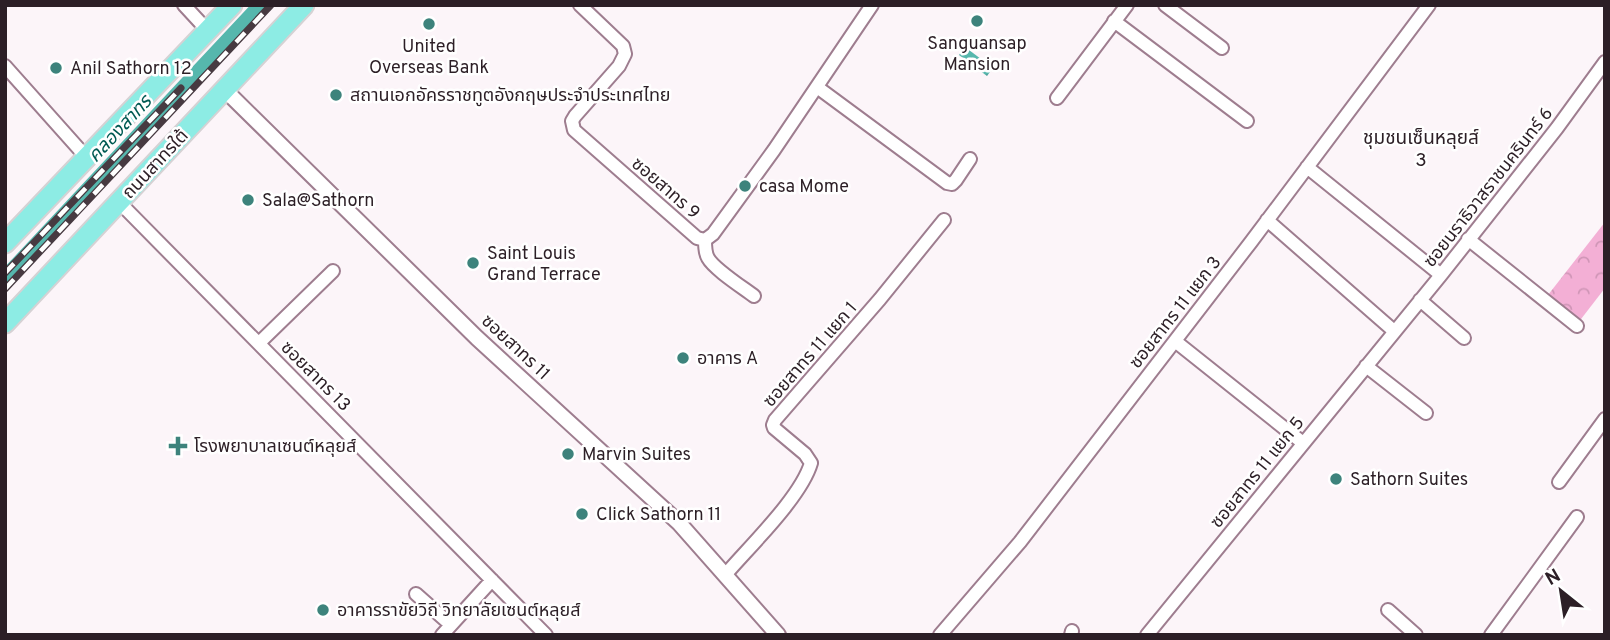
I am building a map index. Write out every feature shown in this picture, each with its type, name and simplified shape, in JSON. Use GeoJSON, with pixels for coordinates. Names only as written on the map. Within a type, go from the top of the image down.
{"type":"FeatureCollection","features":[{"type":"Feature","properties":{"kind":"main road"},"geometry":{"type":"LineString","coordinates":[[5,243],[232,5]]}},
{"type":"Feature","properties":{"kind":"main road","name":"ถนนสาทรใต้"},"geometry":{"type":"LineString","coordinates":[[5,323],[304,5]]}},
{"type":"Feature","properties":{"kind":"street"},"geometry":{"type":"LineString","coordinates":[[184,5],[208,31]]}},
{"type":"Feature","properties":{"kind":"street","name":"ซอยสาทร 9"},"geometry":{"type":"LineString","coordinates":[[580,5],[623,46],[625,54],[619,66],[575,116],[572,121],[574,130],[697,238],[705,240],[713,234],[872,5]]}},
{"type":"Feature","properties":{"kind":"street"},"geometry":{"type":"LineString","coordinates":[[1057,98],[1127,5]]}},
{"type":"Feature","properties":{"kind":"street"},"geometry":{"type":"LineString","coordinates":[[1165,5],[1222,48]]}},
{"type":"Feature","properties":{"kind":"street","name":"ซอยสาทร 11 แยก 3"},"geometry":{"type":"LineString","coordinates":[[940,635],[1020,542],[1317,156],[1429,5]]}},
{"type":"Feature","properties":{"kind":"street"},"geometry":{"type":"LineString","coordinates":[[1114,21],[1247,121]]}},
{"type":"Feature","properties":{"kind":"street","name":"ซอยนราธิวาสราชนครินทร์ 6"},"geometry":{"type":"LineString","coordinates":[[1394,331],[1569,113],[1605,62]]}},
{"type":"Feature","properties":{"kind":"street"},"geometry":{"type":"LineString","coordinates":[[5,66],[87,158]]}},
{"type":"Feature","properties":{"kind":"street"},"geometry":{"type":"LineString","coordinates":[[817,87],[947,183],[952,184],[956,180],[970,159]]}},
{"type":"Feature","properties":{"kind":"street","name":"ซอยสาทร 11"},"geometry":{"type":"LineString","coordinates":[[225,90],[477,338],[680,523],[778,635]]}},
{"type":"Feature","properties":{"kind":"street"},"geometry":{"type":"LineString","coordinates":[[1307,167],[1441,275]]}},
{"type":"Feature","properties":{"kind":"street","name":"ซอยสาทร 13"},"geometry":{"type":"LineString","coordinates":[[119,202],[546,635]]}},
{"type":"Feature","properties":{"kind":"street","name":"ซอยสาทร 11 แยก 1"},"geometry":{"type":"LineString","coordinates":[[726,574],[788,503],[811,463],[805,454],[774,428],[775,420],[880,299],[944,220]]}},
{"type":"Feature","properties":{"kind":"street"},"geometry":{"type":"LineString","coordinates":[[1267,220],[1394,331]]}},
{"type":"Feature","properties":{"kind":"street"},"geometry":{"type":"LineString","coordinates":[[1468,239],[1577,326]]}},
{"type":"Feature","properties":{"kind":"street"},"geometry":{"type":"LineString","coordinates":[[705,240],[708,258],[715,266],[754,296]]}},
{"type":"Feature","properties":{"kind":"street"},"geometry":{"type":"LineString","coordinates":[[259,343],[333,271]]}},
{"type":"Feature","properties":{"kind":"street"},"geometry":{"type":"LineString","coordinates":[[1420,300],[1464,338]]}},
{"type":"Feature","properties":{"kind":"street","name":"ซอยสาทร 11 แยก 5"},"geometry":{"type":"LineString","coordinates":[[1147,635],[1394,331]]}},
{"type":"Feature","properties":{"kind":"street"},"geometry":{"type":"LineString","coordinates":[[1175,341],[1303,443]]}},
{"type":"Feature","properties":{"kind":"street"},"geometry":{"type":"LineString","coordinates":[[1366,366],[1426,413]]}},
{"type":"Feature","properties":{"kind":"street"},"geometry":{"type":"LineString","coordinates":[[1559,482],[1605,419]]}},
{"type":"Feature","properties":{"kind":"street"},"geometry":{"type":"LineString","coordinates":[[1491,635],[1577,517]]}},
{"type":"Feature","properties":{"kind":"street"},"geometry":{"type":"LineString","coordinates":[[416,594],[447,630],[492,580]]}},
{"type":"Feature","properties":{"kind":"street"},"geometry":{"type":"LineString","coordinates":[[1388,610],[1416,635]]}},
{"type":"Feature","properties":{"kind":"green space"},"geometry":{"type":"Polygon","coordinates":[[[1605,222],[1605,288],[1578,323],[1548,295],[1605,222]]]}},
{"type":"Feature","properties":{"kind":"water"},"geometry":{"type":"Polygon","coordinates":[[[965,47],[993,68],[987,76],[959,55],[965,47]]]}},
{"type":"Feature","properties":{"kind":"waterway","name":"คลองสาทร"},"geometry":{"type":"LineString","coordinates":[[5,277],[260,5]]}},
{"type":"Feature","properties":{"kind":"railway"},"geometry":{"type":"LineString","coordinates":[[5,289],[271,5]]}},
{"type":"Feature","properties":{"kind":"railway"},"geometry":{"type":"LineString","coordinates":[[5,273],[181,88]]}},
{"type":"Feature","properties":{"kind":"place","name":"Sanguansap Mansion"},"geometry":{"type":"Point","coordinates":[977,21]}},
{"type":"Feature","properties":{"kind":"place","name":"United Overseas Bank"},"geometry":{"type":"Point","coordinates":[429,24]}},
{"type":"Feature","properties":{"kind":"place","name":"Anil Sathorn 12"},"geometry":{"type":"Point","coordinates":[56,68]}},
{"type":"Feature","properties":{"kind":"place","name":"สถานเอกอัครราชทูตอังกฤษประจำประเทศไทย"},"geometry":{"type":"Point","coordinates":[336,95]}},
{"type":"Feature","properties":{"kind":"place","name":"casa Mome"},"geometry":{"type":"Point","coordinates":[745,186]}},
{"type":"Feature","properties":{"kind":"place","name":"Sala@Sathorn"},"geometry":{"type":"Point","coordinates":[248,200]}},
{"type":"Feature","properties":{"kind":"place","name":"Saint Louis Grand Terrace"},"geometry":{"type":"Point","coordinates":[473,263]}},
{"type":"Feature","properties":{"kind":"place","name":"อาคาร A"},"geometry":{"type":"Point","coordinates":[683,358]}},
{"type":"Feature","properties":{"kind":"place","name":"โรงพยาบาลเซนต์หลุยส์"},"geometry":{"type":"Point","coordinates":[178,446]}},
{"type":"Feature","properties":{"kind":"place","name":"Marvin Suites"},"geometry":{"type":"Point","coordinates":[568,454]}},
{"type":"Feature","properties":{"kind":"place","name":"Sathorn Suites"},"geometry":{"type":"Point","coordinates":[1336,479]}},
{"type":"Feature","properties":{"kind":"place","name":"Click Sathorn 11"},"geometry":{"type":"Point","coordinates":[582,514]}},
{"type":"Feature","properties":{"kind":"place","name":"อาคารราขัยวิถี วิทยาลัยเซนต์หลุยส์"},"geometry":{"type":"Point","coordinates":[323,610]}},
{"type":"Feature","properties":{"kind":"district","name":"ชุมชนเซ็นหลุยส์ 3"},"geometry":{"type":"Point","coordinates":[1421,148]}}]}
